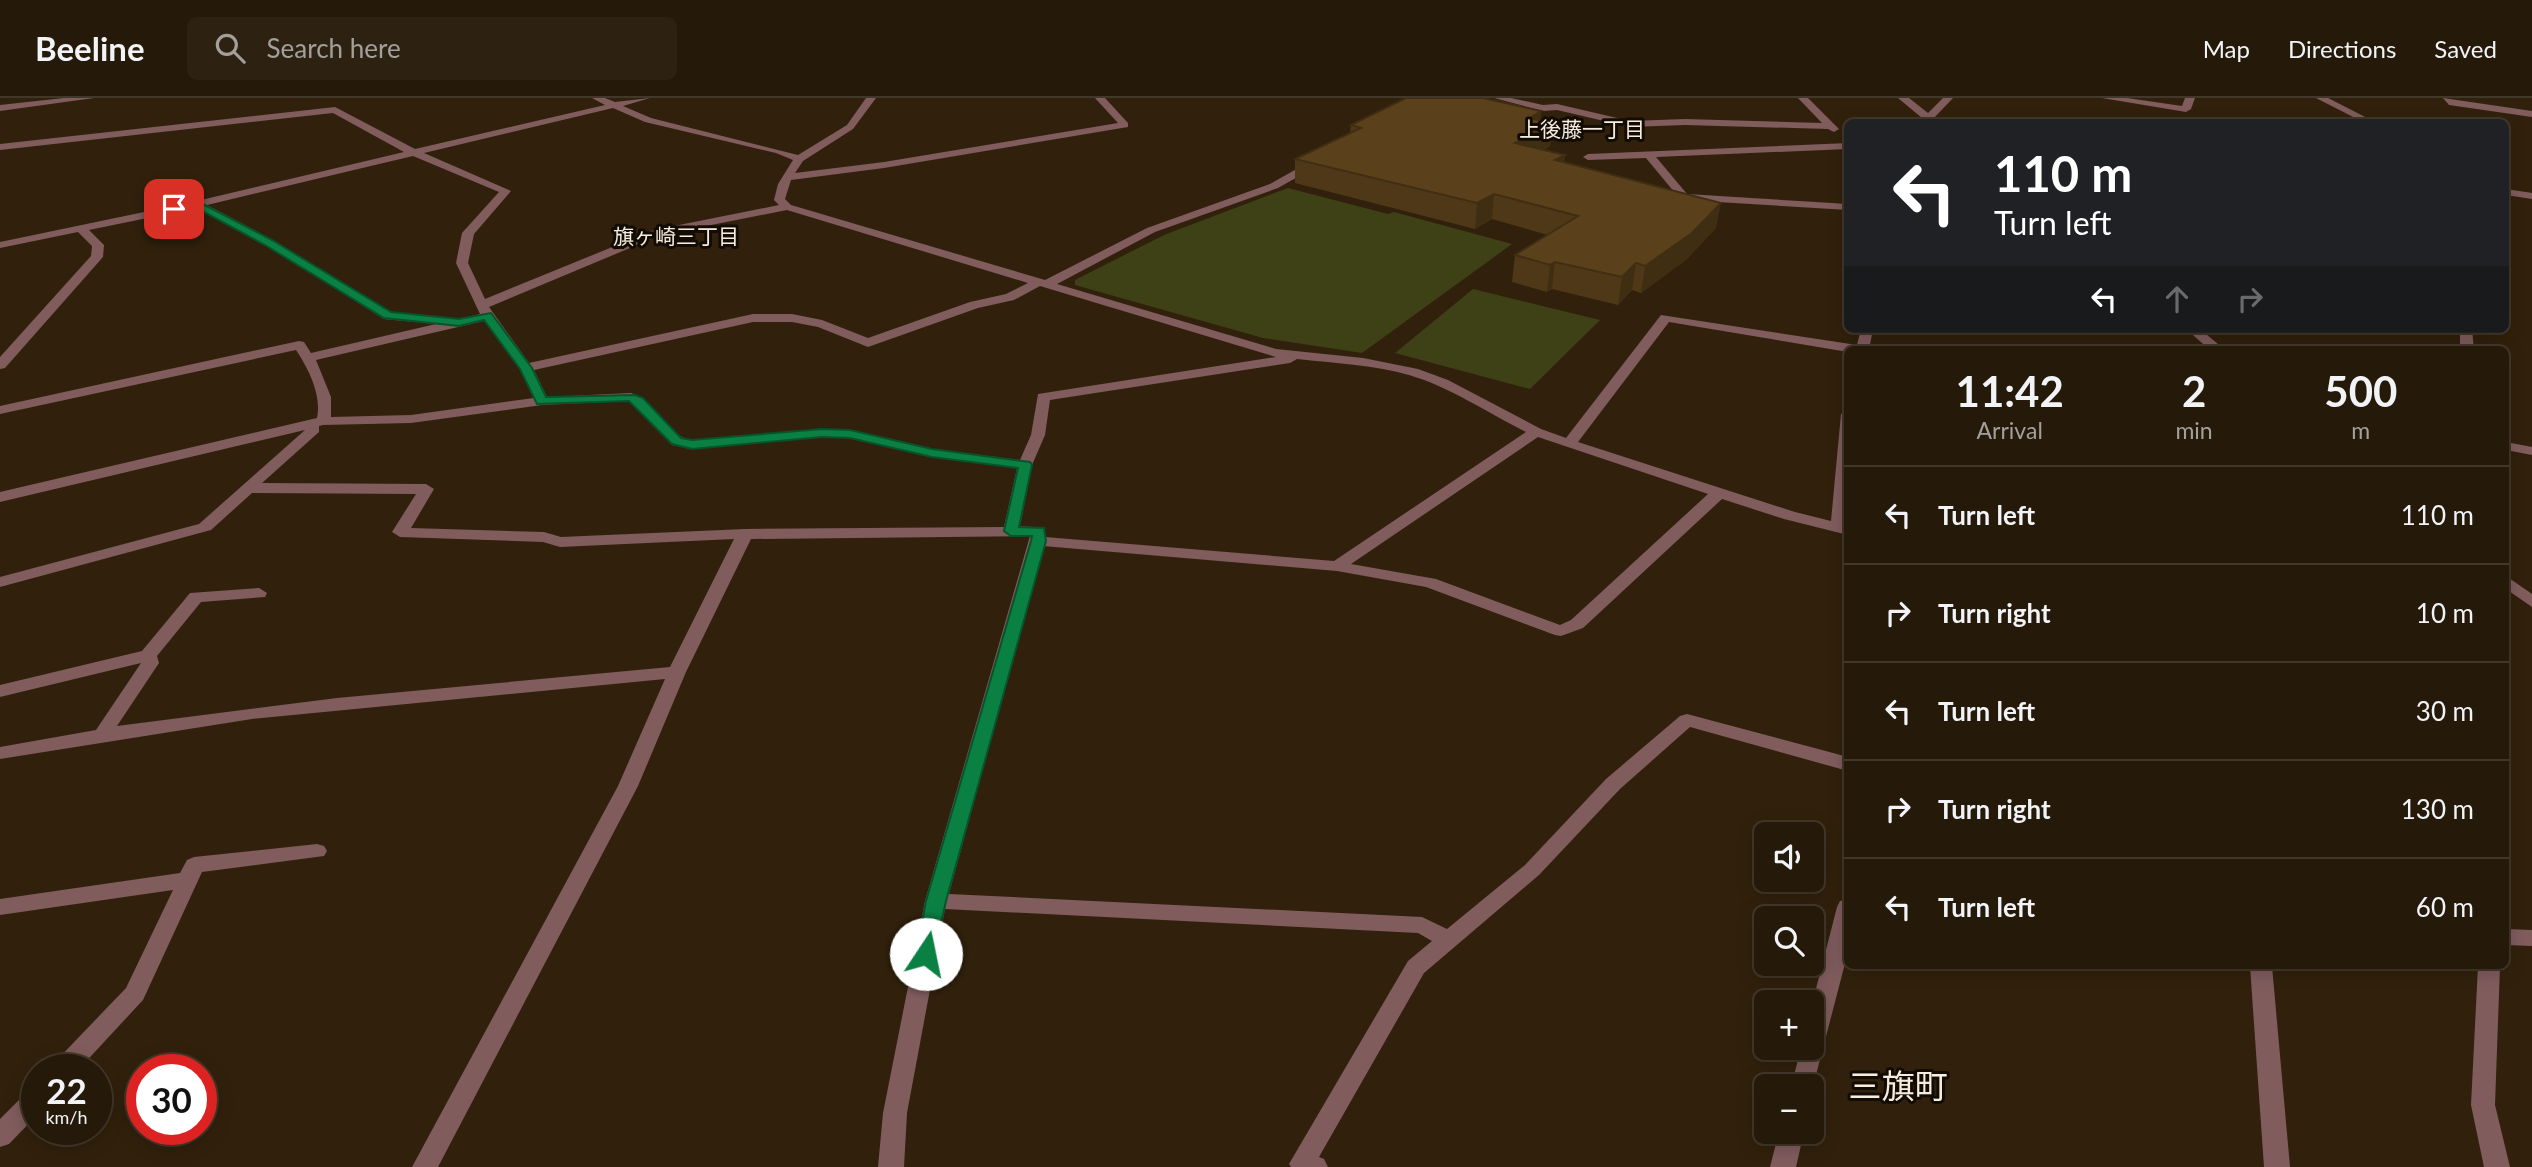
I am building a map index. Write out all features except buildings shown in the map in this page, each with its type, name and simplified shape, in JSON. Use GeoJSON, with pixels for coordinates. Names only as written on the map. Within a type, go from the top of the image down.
{"type":"FeatureCollection","features":[{"type":"Feature","properties":{"kind":"street"},"geometry":{"type":"LineString","coordinates":[[0,108],[89,98]]}},
{"type":"Feature","properties":{"kind":"street"},"geometry":{"type":"LineString","coordinates":[[326,98],[335,110],[411,152],[506,191],[506,195],[480,216],[468,233],[462,263],[484,311],[526,368],[542,401]]}},
{"type":"Feature","properties":{"kind":"street"},"geometry":{"type":"LineString","coordinates":[[0,246],[197,204],[411,152],[602,101],[645,98]]}},
{"type":"Feature","properties":{"kind":"street"},"geometry":{"type":"LineString","coordinates":[[872,98],[850,127],[799,159],[779,200],[787,207],[1275,353],[1363,362],[1413,372],[1443,383],[1536,432],[1718,494],[1843,529],[1844,506]]}},
{"type":"Feature","properties":{"kind":"street"},"geometry":{"type":"LineString","coordinates":[[788,177],[884,165],[1125,125],[1100,98]]}},
{"type":"Feature","properties":{"kind":"street"},"geometry":{"type":"LineString","coordinates":[[1499,98],[1543,108],[1557,107],[1630,124],[1685,122],[1832,127]]}},
{"type":"Feature","properties":{"kind":"street"},"geometry":{"type":"LineString","coordinates":[[1557,107],[1571,98]]}},
{"type":"Feature","properties":{"kind":"street"},"geometry":{"type":"LineString","coordinates":[[1803,98],[1844,142]]}},
{"type":"Feature","properties":{"kind":"street"},"geometry":{"type":"LineString","coordinates":[[1903,98],[1926,119]]}},
{"type":"Feature","properties":{"kind":"street"},"geometry":{"type":"LineString","coordinates":[[1930,119],[1948,98]]}},
{"type":"Feature","properties":{"kind":"street"},"geometry":{"type":"LineString","coordinates":[[2107,98],[2186,110],[2190,98]]}},
{"type":"Feature","properties":{"kind":"street"},"geometry":{"type":"LineString","coordinates":[[2321,98],[2364,119]]}},
{"type":"Feature","properties":{"kind":"street"},"geometry":{"type":"LineString","coordinates":[[2448,98],[2449,102],[2532,114]]}},
{"type":"Feature","properties":{"kind":"street"},"geometry":{"type":"LineString","coordinates":[[602,101],[648,120],[779,151],[799,159]]}},
{"type":"Feature","properties":{"kind":"street"},"geometry":{"type":"LineString","coordinates":[[0,147],[335,110]]}},
{"type":"Feature","properties":{"kind":"street"},"geometry":{"type":"LineString","coordinates":[[1588,157],[1844,146]]}},
{"type":"Feature","properties":{"kind":"street"},"geometry":{"type":"LineString","coordinates":[[1648,154],[1684,197],[1844,207]]}},
{"type":"Feature","properties":{"kind":"street"},"geometry":{"type":"LineString","coordinates":[[526,368],[753,318],[792,318],[822,324],[868,343],[974,305],[1010,297],[1151,230],[1274,186],[1321,160]]}},
{"type":"Feature","properties":{"kind":"street"},"geometry":{"type":"LineString","coordinates":[[2509,193],[2532,197]]}},
{"type":"Feature","properties":{"kind":"street"},"geometry":{"type":"LineString","coordinates":[[197,204],[269,243],[388,316],[459,322]]}},
{"type":"Feature","properties":{"kind":"street"},"geometry":{"type":"LineString","coordinates":[[308,358],[459,322],[658,232],[787,207]]}},
{"type":"Feature","properties":{"kind":"street"},"geometry":{"type":"LineString","coordinates":[[0,365],[97,257],[98,245],[81,229]]}},
{"type":"Feature","properties":{"kind":"street"},"geometry":{"type":"LineString","coordinates":[[1569,444],[1666,317],[1844,347]]}},
{"type":"Feature","properties":{"kind":"street"},"geometry":{"type":"LineString","coordinates":[[2197,333],[2213,346]]}},
{"type":"Feature","properties":{"kind":"street"},"geometry":{"type":"LineString","coordinates":[[0,410],[299,345],[320,383],[326,414],[314,429],[205,527],[0,582]]}},
{"type":"Feature","properties":{"kind":"street"},"geometry":{"type":"LineString","coordinates":[[1011,531],[1026,465],[1038,435],[1043,397],[1287,361],[1296,356]]}},
{"type":"Feature","properties":{"kind":"street"},"geometry":{"type":"LineString","coordinates":[[0,497],[317,422],[411,419],[542,401],[631,397],[638,400],[677,442],[692,444],[822,433],[850,434],[932,453],[1026,465]]}},
{"type":"Feature","properties":{"kind":"street"},"geometry":{"type":"LineString","coordinates":[[1337,566],[1536,432]]}},
{"type":"Feature","properties":{"kind":"street"},"geometry":{"type":"LineString","coordinates":[[2509,447],[2532,451]]}},
{"type":"Feature","properties":{"kind":"street"},"geometry":{"type":"LineString","coordinates":[[248,488],[426,489],[400,532],[544,537],[560,542],[745,534],[1039,531],[936,901],[895,1113],[891,1167]]}},
{"type":"Feature","properties":{"kind":"street"},"geometry":{"type":"LineString","coordinates":[[1038,541],[1337,566],[1430,583],[1561,631],[1577,624],[1718,494]]}},
{"type":"Feature","properties":{"kind":"street"},"geometry":{"type":"LineString","coordinates":[[425,1167],[628,786],[677,672],[745,534]]}},
{"type":"Feature","properties":{"kind":"street"},"geometry":{"type":"LineString","coordinates":[[2509,583],[2529,599]]}},
{"type":"Feature","properties":{"kind":"street"},"geometry":{"type":"LineString","coordinates":[[0,691],[148,655],[196,597],[259,593]]}},
{"type":"Feature","properties":{"kind":"street"},"geometry":{"type":"LineString","coordinates":[[2509,596],[2529,599]]}},
{"type":"Feature","properties":{"kind":"street"},"geometry":{"type":"LineString","coordinates":[[103,733],[150,663],[148,655]]}},
{"type":"Feature","properties":{"kind":"street"},"geometry":{"type":"LineString","coordinates":[[0,753],[103,733],[374,698],[677,672]]}},
{"type":"Feature","properties":{"kind":"street"},"geometry":{"type":"LineString","coordinates":[[1315,1167],[1302,1164],[1416,967],[1532,870],[1613,783],[1687,720],[1844,763]]}},
{"type":"Feature","properties":{"kind":"street"},"geometry":{"type":"LineString","coordinates":[[78,1054],[135,994],[194,865],[317,851]]}},
{"type":"Feature","properties":{"kind":"street"},"geometry":{"type":"LineString","coordinates":[[0,907],[188,880]]}},
{"type":"Feature","properties":{"kind":"street"},"geometry":{"type":"LineString","coordinates":[[936,901],[1422,925],[1448,940]]}},
{"type":"Feature","properties":{"kind":"street"},"geometry":{"type":"LineString","coordinates":[[1806,1074],[1844,923]]}},
{"type":"Feature","properties":{"kind":"street"},"geometry":{"type":"LineString","coordinates":[[2509,937],[2532,938]]}},
{"type":"Feature","properties":{"kind":"street"},"geometry":{"type":"LineString","coordinates":[[2261,969],[2277,1167]]}},
{"type":"Feature","properties":{"kind":"street"},"geometry":{"type":"LineString","coordinates":[[2489,969],[2483,1105],[2497,1167]]}},
{"type":"Feature","properties":{"kind":"street"},"geometry":{"type":"LineString","coordinates":[[0,1136],[21,1114]]}},
{"type":"Feature","properties":{"kind":"street"},"geometry":{"type":"LineString","coordinates":[[1783,1167],[1789,1144]]}},
{"type":"Feature","properties":{"kind":"green space"},"geometry":{"type":"Polygon","coordinates":[[[1288,188],[1388,214],[1394,212],[1512,244],[1362,353],[1263,338],[1075,285],[1075,280],[1164,235],[1288,188]]]}},
{"type":"Feature","properties":{"kind":"green space"},"geometry":{"type":"Polygon","coordinates":[[[1473,289],[1600,320],[1530,389],[1395,353],[1473,289]]]}},
{"type":"Feature","properties":{"kind":"district","name":"上後藤一丁目"},"geometry":{"type":"Point","coordinates":[1582,130]}},
{"type":"Feature","properties":{"kind":"district","name":"旗ヶ崎三丁目"},"geometry":{"type":"Point","coordinates":[676,237]}},
{"type":"Feature","properties":{"kind":"district","name":"三旗町"},"geometry":{"type":"Point","coordinates":[1898,1086]}},
{"type":"Feature","properties":{"kind":"route"},"geometry":{"type":"LineString","coordinates":[[174,209],[197,204],[269,243],[388,316],[459,322],[487,316],[526,368],[542,401],[631,397],[638,400],[677,442],[692,444],[822,433],[850,434],[932,453],[1026,465],[1011,531],[1039,531],[1038,541],[936,901],[926,954]]}}]}
